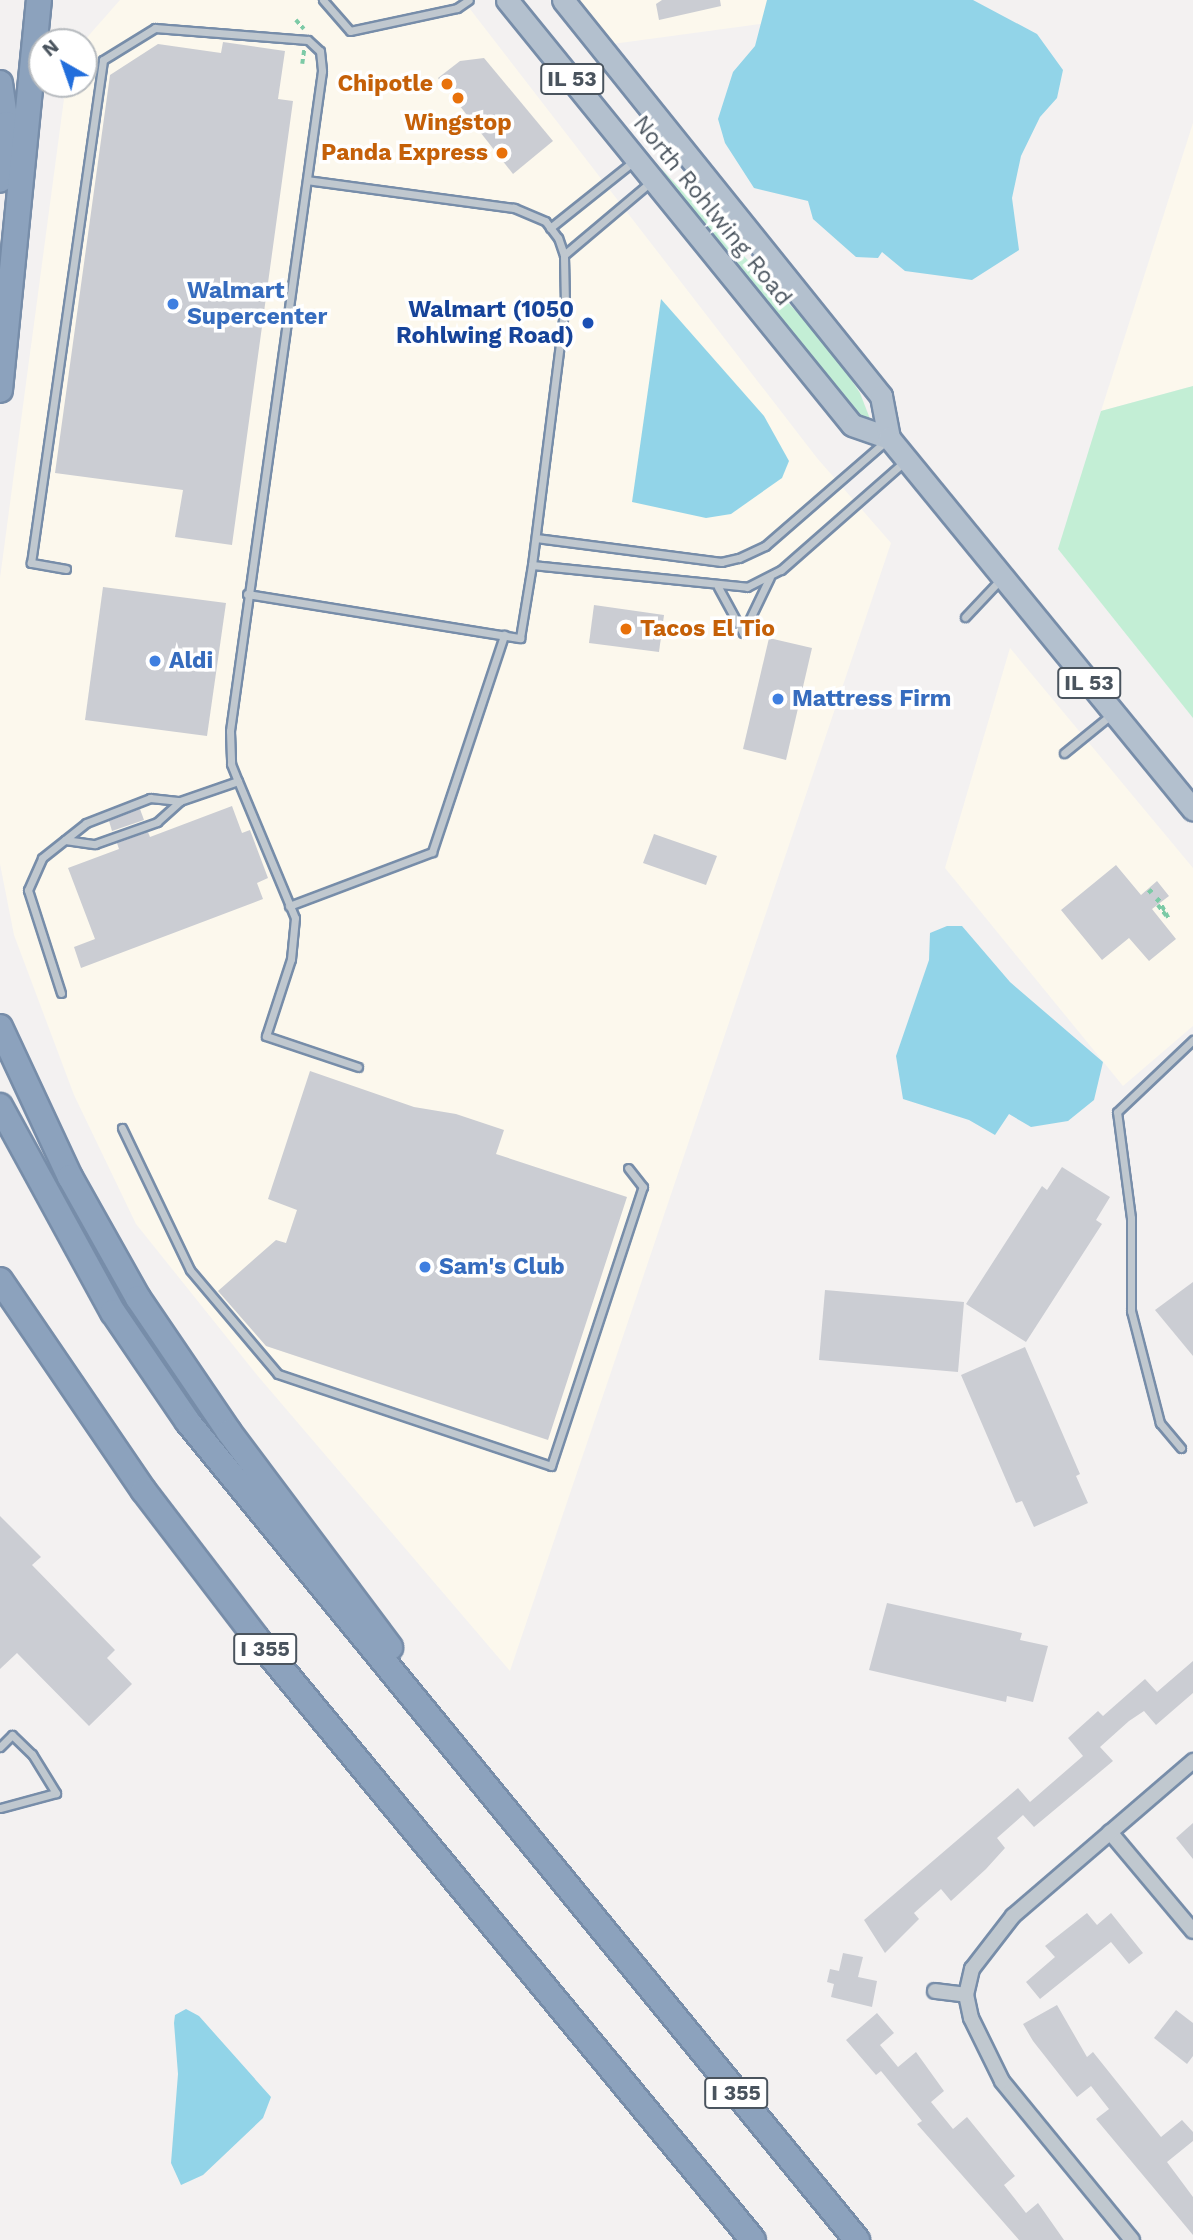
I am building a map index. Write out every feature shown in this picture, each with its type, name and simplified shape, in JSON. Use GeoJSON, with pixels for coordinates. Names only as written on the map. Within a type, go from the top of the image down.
{"type":"FeatureCollection","features":[{"type":"Feature","properties":{"kind":"highway"},"geometry":{"type":"LineString","coordinates":[[0,390],[40,0]]}},
{"type":"Feature","properties":{"kind":"highway"},"geometry":{"type":"LineString","coordinates":[[0,83],[6,124],[0,180]]}},
{"type":"Feature","properties":{"kind":"highway"},"geometry":{"type":"LineString","coordinates":[[0,1027],[70,1177],[173,1352],[499,1802]]}},
{"type":"Feature","properties":{"kind":"highway","name":"I 355"},"geometry":{"type":"LineString","coordinates":[[0,1106],[113,1312],[188,1422],[856,2240]]}},
{"type":"Feature","properties":{"kind":"highway","name":"I 355"},"geometry":{"type":"LineString","coordinates":[[0,1280],[144,1491],[257,1639],[753,2240]]}},
{"type":"Feature","properties":{"kind":"main road","name":"North Rohlwing Road"},"geometry":{"type":"LineString","coordinates":[[507,0],[852,425],[889,438]]}},
{"type":"Feature","properties":{"kind":"main road","name":"North Rohlwing Road"},"geometry":{"type":"LineString","coordinates":[[563,0],[881,396],[889,438],[1193,810]]}},
{"type":"Feature","properties":{"kind":"street"},"geometry":{"type":"LineString","coordinates":[[1132,2240],[1002,2081],[971,2018],[966,1995],[972,1969],[986,1946],[1013,1916],[1193,1761]]}},
{"type":"Feature","properties":{"kind":"street"},"geometry":{"type":"LineString","coordinates":[[1111,1832],[1193,1931]]}},
{"type":"Feature","properties":{"kind":"street"},"geometry":{"type":"LineString","coordinates":[[935,1991],[966,1995]]}},
{"type":"Feature","properties":{"kind":"lane"},"geometry":{"type":"LineString","coordinates":[[323,0],[350,31],[457,8],[469,0]]}},
{"type":"Feature","properties":{"kind":"lane"},"geometry":{"type":"LineString","coordinates":[[66,569],[31,563],[103,60],[155,28],[309,40],[320,51],[322,71],[247,594],[230,731],[231,764],[295,918],[291,959],[266,1036],[358,1067]]}},
{"type":"Feature","properties":{"kind":"lane"},"geometry":{"type":"LineString","coordinates":[[550,228],[636,159]]}},
{"type":"Feature","properties":{"kind":"lane"},"geometry":{"type":"LineString","coordinates":[[564,255],[653,179]]}},
{"type":"Feature","properties":{"kind":"lane"},"geometry":{"type":"LineString","coordinates":[[247,594],[520,638],[536,538],[565,304],[564,255],[550,228],[514,208],[308,180]]}},
{"type":"Feature","properties":{"kind":"lane"},"geometry":{"type":"LineString","coordinates":[[536,538],[721,562],[739,558],[765,546],[889,438]]}},
{"type":"Feature","properties":{"kind":"lane"},"geometry":{"type":"LineString","coordinates":[[532,565],[718,587],[747,587],[770,577],[907,460]]}},
{"type":"Feature","properties":{"kind":"lane"},"geometry":{"type":"LineString","coordinates":[[965,617],[1002,576]]}},
{"type":"Feature","properties":{"kind":"lane"},"geometry":{"type":"LineString","coordinates":[[718,587],[743,633],[770,577]]}},
{"type":"Feature","properties":{"kind":"lane"},"geometry":{"type":"LineString","coordinates":[[289,906],[432,852],[504,635]]}},
{"type":"Feature","properties":{"kind":"lane"},"geometry":{"type":"LineString","coordinates":[[1064,753],[1114,712]]}},
{"type":"Feature","properties":{"kind":"lane"},"geometry":{"type":"LineString","coordinates":[[65,841],[96,844],[157,822],[180,801],[238,781]]}},
{"type":"Feature","properties":{"kind":"lane"},"geometry":{"type":"LineString","coordinates":[[61,993],[28,890],[42,858],[86,823],[150,798],[180,801]]}},
{"type":"Feature","properties":{"kind":"lane"},"geometry":{"type":"LineString","coordinates":[[1181,1448],[1160,1423],[1131,1311],[1131,1218],[1117,1112],[1193,1040]]}},
{"type":"Feature","properties":{"kind":"lane"},"geometry":{"type":"LineString","coordinates":[[122,1128],[190,1270],[278,1374],[551,1466],[643,1187],[628,1168]]}},
{"type":"Feature","properties":{"kind":"lane"},"geometry":{"type":"LineString","coordinates":[[0,1747],[12,1735],[32,1754],[56,1793],[0,1808]]}},
{"type":"Feature","properties":{"kind":"shaded area"},"geometry":{"type":"Polygon","coordinates":[[[120,0],[463,0],[817,458],[891,543],[510,1671],[257,1375],[136,1224],[74,1095],[14,935],[0,864],[0,578],[64,98],[98,98],[98,28],[95,28],[120,0]]]}},
{"type":"Feature","properties":{"kind":"shaded area"},"geometry":{"type":"Polygon","coordinates":[[[569,0],[937,0],[605,45],[569,0]]]}},
{"type":"Feature","properties":{"kind":"shaded area"},"geometry":{"type":"Polygon","coordinates":[[[1193,123],[1193,386],[1101,411],[1193,123]]]}},
{"type":"Feature","properties":{"kind":"shaded area"},"geometry":{"type":"Polygon","coordinates":[[[1010,648],[1193,868],[1193,1026],[1123,1086],[945,868],[1010,648]]]}},
{"type":"Feature","properties":{"kind":"green space"},"geometry":{"type":"Polygon","coordinates":[[[656,163],[829,346],[860,393],[872,424],[858,416],[812,361],[653,167],[656,163]]]}},
{"type":"Feature","properties":{"kind":"green space"},"geometry":{"type":"Polygon","coordinates":[[[1193,386],[1193,718],[1058,549],[1101,411],[1193,386]]]}},
{"type":"Feature","properties":{"kind":"water"},"geometry":{"type":"Polygon","coordinates":[[[767,0],[973,0],[1037,34],[1063,70],[1057,98],[1040,117],[1021,156],[1012,198],[1019,250],[972,280],[905,271],[882,252],[878,258],[856,257],[813,219],[808,201],[754,188],[725,143],[718,119],[733,72],[755,46],[767,0]]]}},
{"type":"Feature","properties":{"kind":"water"},"geometry":{"type":"Polygon","coordinates":[[[661,299],[764,416],[789,461],[782,478],[731,514],[706,518],[632,502],[661,299]]]}},
{"type":"Feature","properties":{"kind":"water"},"geometry":{"type":"Polygon","coordinates":[[[947,926],[962,926],[1010,982],[1103,1062],[1094,1100],[1068,1121],[1031,1127],[1009,1114],[995,1135],[969,1120],[903,1099],[896,1056],[929,960],[930,933],[947,926]]]}},
{"type":"Feature","properties":{"kind":"water"},"geometry":{"type":"Polygon","coordinates":[[[186,2009],[199,2016],[271,2097],[263,2118],[203,2175],[181,2185],[171,2163],[178,2074],[174,2023],[175,2015],[186,2009]]]}},
{"type":"Feature","properties":{"kind":"building"},"geometry":{"type":"Polygon","coordinates":[[[662,0],[720,0],[721,6],[659,20],[656,4],[662,0]]]}},
{"type":"Feature","properties":{"kind":"building","name":"Walmart Supercenter"},"geometry":{"type":"Polygon","coordinates":[[[223,42],[285,51],[278,99],[293,101],[232,545],[175,537],[183,490],[55,473],[110,75],[158,44],[221,53],[223,42]]]}},
{"type":"Feature","properties":{"kind":"building"},"geometry":{"type":"Polygon","coordinates":[[[484,58],[553,141],[513,174],[438,78],[460,61],[484,58]]]}},
{"type":"Feature","properties":{"kind":"building","name":"Aldi"},"geometry":{"type":"Polygon","coordinates":[[[103,587],[226,603],[207,736],[85,720],[103,587]]]}},
{"type":"Feature","properties":{"kind":"building","name":"Tacos El Tio"},"geometry":{"type":"Polygon","coordinates":[[[594,605],[664,615],[659,652],[589,643],[594,605]]]}},
{"type":"Feature","properties":{"kind":"building","name":"Mattress Firm"},"geometry":{"type":"Polygon","coordinates":[[[769,638],[812,648],[786,760],[743,749],[769,638]]]}},
{"type":"Feature","properties":{"kind":"building"},"geometry":{"type":"Polygon","coordinates":[[[232,806],[242,833],[250,830],[268,878],[257,883],[263,899],[81,968],[74,947],[95,939],[68,868],[119,849],[117,843],[148,832],[150,837],[232,806]]]}},
{"type":"Feature","properties":{"kind":"building"},"geometry":{"type":"Polygon","coordinates":[[[140,809],[144,820],[112,831],[109,821],[140,809]]]}},
{"type":"Feature","properties":{"kind":"building"},"geometry":{"type":"Polygon","coordinates":[[[654,834],[717,856],[706,885],[643,863],[654,834]]]}},
{"type":"Feature","properties":{"kind":"building"},"geometry":{"type":"Polygon","coordinates":[[[1116,865],[1141,895],[1157,881],[1169,896],[1152,909],[1176,939],[1149,961],[1129,938],[1102,960],[1061,910],[1116,865]]]}},
{"type":"Feature","properties":{"kind":"building","name":"Sam's Club"},"geometry":{"type":"Polygon","coordinates":[[[310,1071],[414,1107],[456,1114],[504,1130],[496,1154],[627,1197],[548,1440],[266,1346],[218,1291],[276,1240],[286,1243],[297,1210],[268,1199],[310,1071]]]}},
{"type":"Feature","properties":{"kind":"building"},"geometry":{"type":"Polygon","coordinates":[[[1062,1167],[1110,1197],[1096,1220],[1102,1224],[1026,1342],[966,1304],[1042,1186],[1047,1190],[1062,1167]]]}},
{"type":"Feature","properties":{"kind":"building"},"geometry":{"type":"Polygon","coordinates":[[[1193,1282],[1193,1356],[1155,1310],[1193,1282]]]}},
{"type":"Feature","properties":{"kind":"building"},"geometry":{"type":"Polygon","coordinates":[[[825,1290],[964,1302],[958,1372],[819,1360],[825,1290]]]}},
{"type":"Feature","properties":{"kind":"building"},"geometry":{"type":"Polygon","coordinates":[[[1025,1347],[1080,1474],[1076,1476],[1088,1503],[1034,1527],[1022,1501],[1016,1503],[961,1375],[1025,1347]]]}},
{"type":"Feature","properties":{"kind":"building"},"geometry":{"type":"Polygon","coordinates":[[[0,1516],[41,1557],[32,1565],[115,1650],[107,1658],[132,1684],[89,1726],[17,1653],[0,1669],[0,1516]]]}},
{"type":"Feature","properties":{"kind":"building"},"geometry":{"type":"Polygon","coordinates":[[[887,1603],[1022,1633],[1020,1640],[1048,1646],[1033,1702],[1007,1696],[1006,1702],[869,1670],[887,1603]]]}},
{"type":"Feature","properties":{"kind":"building"},"geometry":{"type":"Polygon","coordinates":[[[1193,1661],[1193,1693],[1156,1725],[1144,1711],[1129,1721],[1100,1747],[1113,1761],[1034,1827],[1023,1815],[997,1838],[1005,1848],[986,1869],[951,1901],[941,1889],[914,1913],[919,1919],[885,1953],[864,1920],[1018,1788],[1030,1802],[1083,1756],[1068,1738],[1098,1711],[1103,1716],[1145,1679],[1157,1692],[1193,1661]]]}},
{"type":"Feature","properties":{"kind":"building"},"geometry":{"type":"Polygon","coordinates":[[[1193,1823],[1193,1859],[1176,1838],[1193,1823]]]}},
{"type":"Feature","properties":{"kind":"building"},"geometry":{"type":"Polygon","coordinates":[[[1087,1913],[1097,1925],[1111,1913],[1143,1953],[1129,1964],[1111,1942],[1040,1999],[1026,1982],[1055,1957],[1045,1946],[1087,1913]]]}},
{"type":"Feature","properties":{"kind":"building"},"geometry":{"type":"Polygon","coordinates":[[[843,1953],[863,1957],[858,1977],[877,1981],[872,2007],[831,1997],[834,1984],[827,1982],[830,1969],[839,1971],[843,1953]]]}},
{"type":"Feature","properties":{"kind":"building"},"geometry":{"type":"Polygon","coordinates":[[[1057,2005],[1087,2057],[1093,2052],[1161,2137],[1182,2120],[1193,2132],[1193,2141],[1167,2162],[1193,2197],[1193,2235],[1096,2119],[1109,2109],[1091,2086],[1077,2097],[1033,2041],[1023,2024],[1057,2005]]]}},
{"type":"Feature","properties":{"kind":"building"},"geometry":{"type":"Polygon","coordinates":[[[1176,2010],[1193,2023],[1193,2056],[1187,2064],[1154,2038],[1176,2010]]]}},
{"type":"Feature","properties":{"kind":"building"},"geometry":{"type":"Polygon","coordinates":[[[877,2013],[894,2033],[880,2045],[898,2067],[916,2052],[944,2091],[931,2102],[953,2129],[967,2117],[1015,2176],[1004,2185],[1026,2213],[1038,2203],[1064,2240],[1019,2240],[917,2124],[922,2121],[881,2071],[876,2075],[846,2040],[877,2013]]]}},
{"type":"Feature","properties":{"kind":"place","name":"Chipotle"},"geometry":{"type":"Point","coordinates":[447,84]}},
{"type":"Feature","properties":{"kind":"place","name":"Wingstop"},"geometry":{"type":"Point","coordinates":[458,98]}},
{"type":"Feature","properties":{"kind":"place","name":"Panda Express"},"geometry":{"type":"Point","coordinates":[502,153]}},
{"type":"Feature","properties":{"kind":"place","name":"Walmart Supercenter"},"geometry":{"type":"Point","coordinates":[173,304]}},
{"type":"Feature","properties":{"kind":"place","name":"Walmart (1050 Rohlwing Road)"},"geometry":{"type":"Point","coordinates":[588,323]}},
{"type":"Feature","properties":{"kind":"place","name":"Tacos El Tio"},"geometry":{"type":"Point","coordinates":[626,629]}},
{"type":"Feature","properties":{"kind":"place","name":"Aldi"},"geometry":{"type":"Point","coordinates":[155,661]}},
{"type":"Feature","properties":{"kind":"place","name":"Mattress Firm"},"geometry":{"type":"Point","coordinates":[778,699]}},
{"type":"Feature","properties":{"kind":"place","name":"Sam's Club"},"geometry":{"type":"Point","coordinates":[425,1267]}}]}
